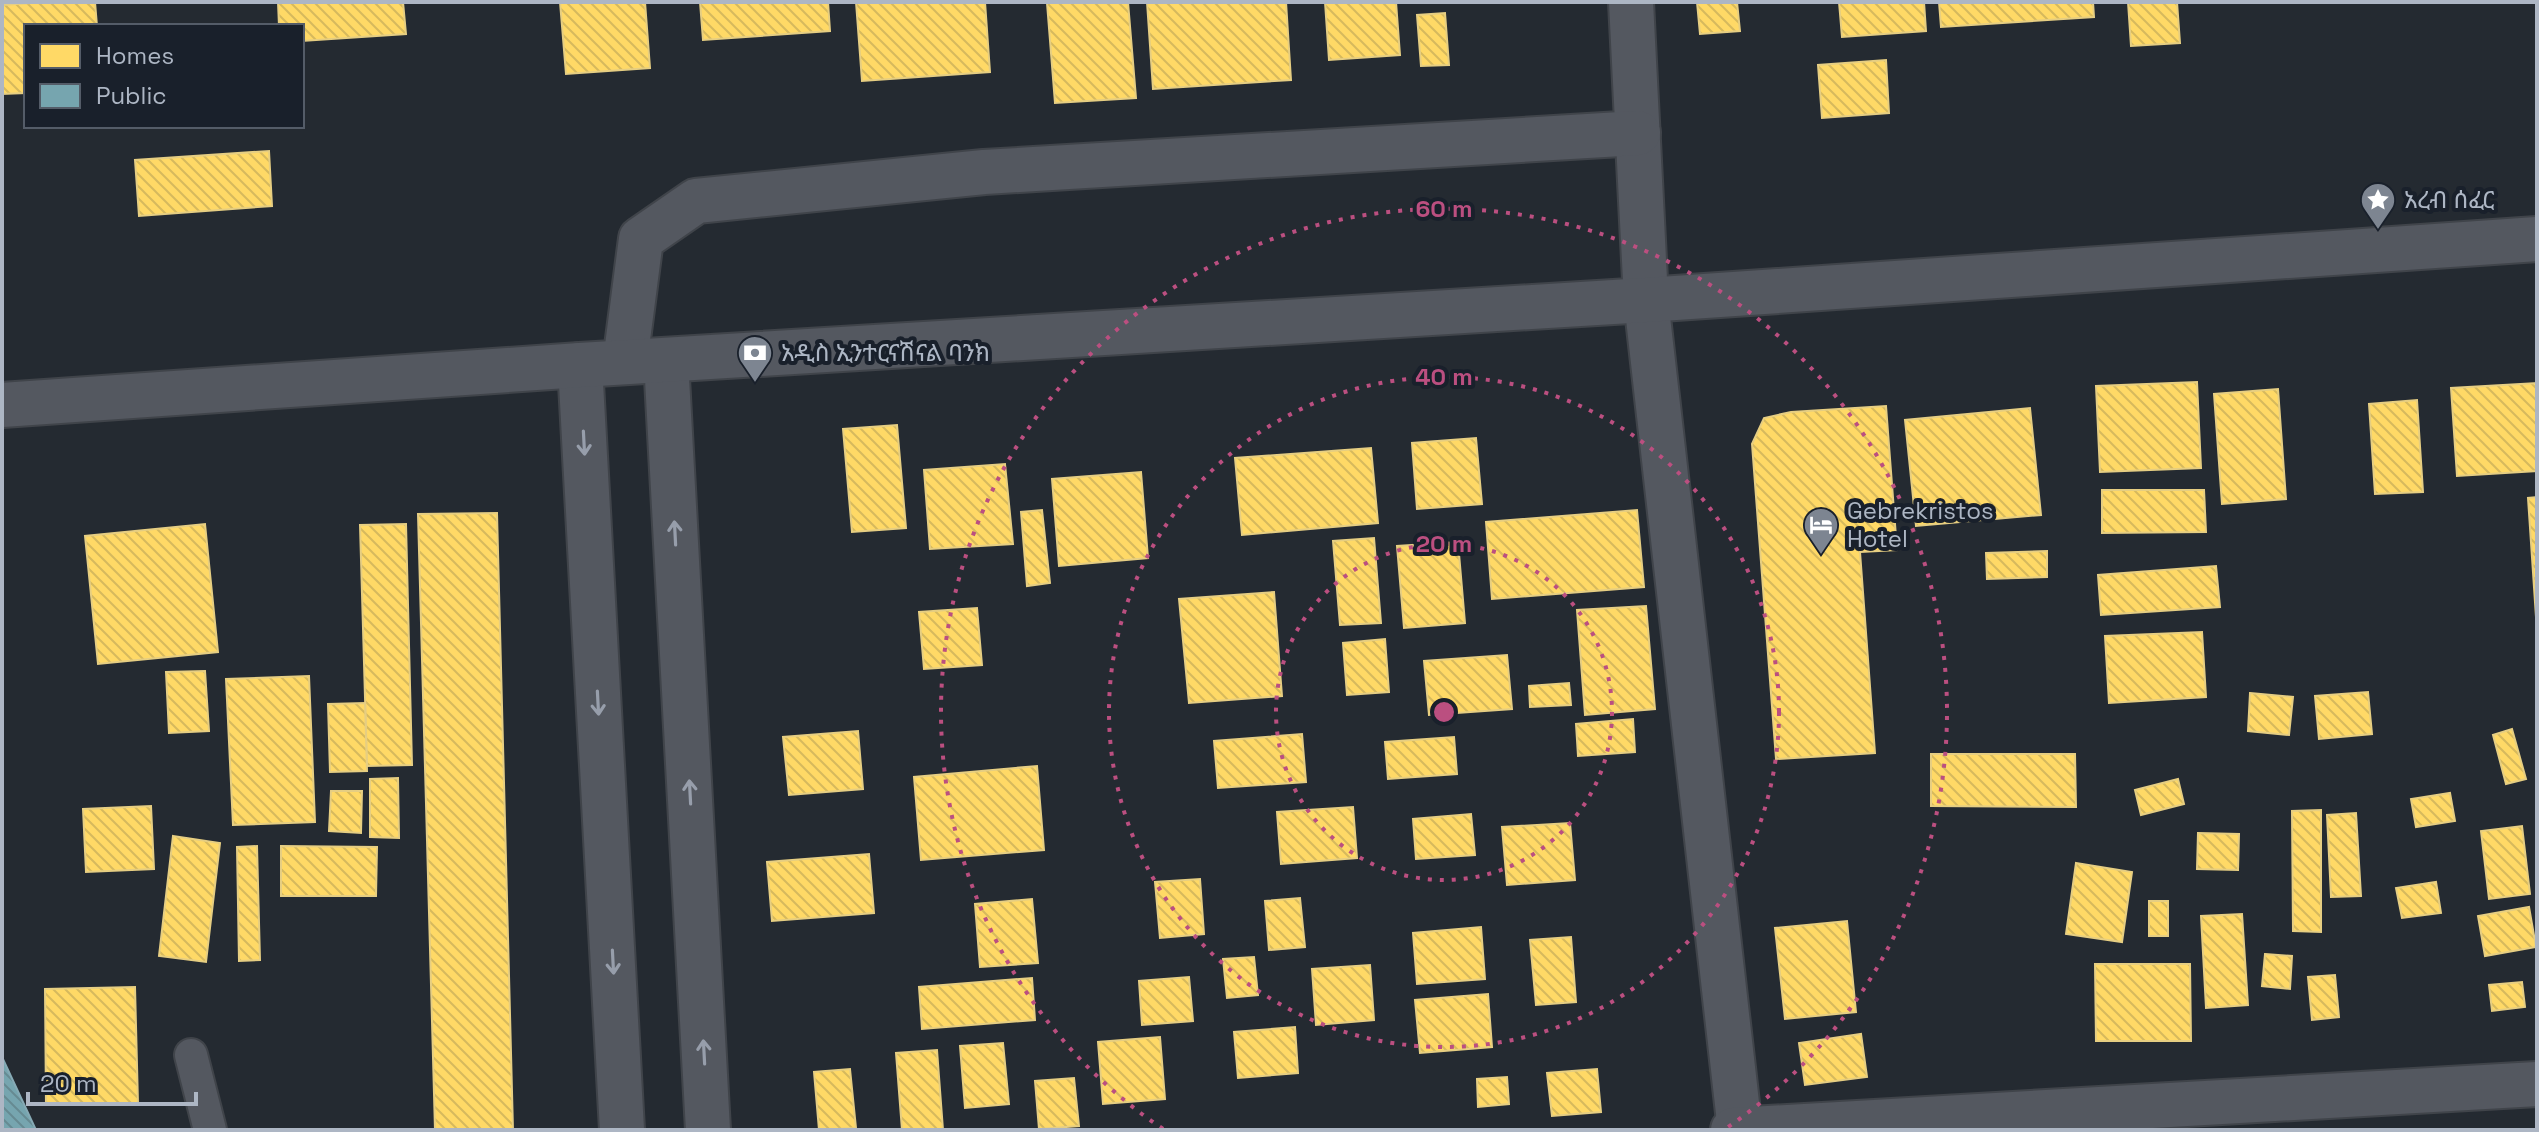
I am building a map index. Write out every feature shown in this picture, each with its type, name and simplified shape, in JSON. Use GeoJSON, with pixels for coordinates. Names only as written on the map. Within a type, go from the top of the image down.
{"type":"FeatureCollection","features":[{"type":"Feature","properties":{"kind":"street"},"geometry":{"type":"LineString","coordinates":[[1631,2],[1646,300],[1740,1130]]}},
{"type":"Feature","properties":{"kind":"street"},"geometry":{"type":"LineString","coordinates":[[708,1130],[645,361],[641,239],[696,201],[984,172],[1638,133]]}},
{"type":"Feature","properties":{"kind":"street"},"geometry":{"type":"LineString","coordinates":[[2,405],[580,365],[1646,300],[2537,239]]}},
{"type":"Feature","properties":{"kind":"street"},"geometry":{"type":"LineString","coordinates":[[580,365],[622,1130]]}},
{"type":"Feature","properties":{"kind":"street"},"geometry":{"type":"LineString","coordinates":[[1733,1130],[2537,1084]]}},
{"type":"Feature","properties":{"kind":"lane"},"geometry":{"type":"LineString","coordinates":[[191,1055],[210,1130]]}},
{"type":"Feature","properties":{"kind":"building: Homes"},"geometry":{"type":"Polygon","coordinates":[[[95,2],[97,24],[24,24],[24,93],[2,94],[2,5],[95,2]]]}},
{"type":"Feature","properties":{"kind":"building: Homes"},"geometry":{"type":"Polygon","coordinates":[[[278,2],[403,2],[406,34],[304,41],[304,24],[279,24],[278,2]]]}},
{"type":"Feature","properties":{"kind":"building: Homes"},"geometry":{"type":"Polygon","coordinates":[[[560,2],[645,2],[650,68],[566,74],[560,2]]]}},
{"type":"Feature","properties":{"kind":"building: Homes"},"geometry":{"type":"Polygon","coordinates":[[[700,2],[828,2],[830,31],[703,40],[700,2]]]}},
{"type":"Feature","properties":{"kind":"building: Homes"},"geometry":{"type":"Polygon","coordinates":[[[856,2],[985,2],[990,72],[862,81],[856,2]]]}},
{"type":"Feature","properties":{"kind":"building: Homes"},"geometry":{"type":"Polygon","coordinates":[[[1128,2],[1136,98],[1055,103],[1047,3],[1128,2]]]}},
{"type":"Feature","properties":{"kind":"building: Homes"},"geometry":{"type":"Polygon","coordinates":[[[1147,2],[1286,2],[1291,80],[1153,89],[1147,2]]]}},
{"type":"Feature","properties":{"kind":"building: Homes"},"geometry":{"type":"Polygon","coordinates":[[[1325,2],[1396,2],[1400,55],[1329,60],[1325,2]]]}},
{"type":"Feature","properties":{"kind":"building: Homes"},"geometry":{"type":"Polygon","coordinates":[[[1697,2],[1737,2],[1740,31],[1700,34],[1697,2]]]}},
{"type":"Feature","properties":{"kind":"building: Homes"},"geometry":{"type":"Polygon","coordinates":[[[1839,2],[1924,2],[1926,31],[1842,37],[1839,2]]]}},
{"type":"Feature","properties":{"kind":"building: Homes"},"geometry":{"type":"Polygon","coordinates":[[[1939,2],[2093,2],[2094,17],[1941,27],[1939,2]]]}},
{"type":"Feature","properties":{"kind":"building: Homes"},"geometry":{"type":"Polygon","coordinates":[[[2128,2],[2177,2],[2180,43],[2131,46],[2128,2]]]}},
{"type":"Feature","properties":{"kind":"building: Homes"},"geometry":{"type":"Polygon","coordinates":[[[1445,13],[1449,65],[1421,66],[1417,15],[1445,13]]]}},
{"type":"Feature","properties":{"kind":"building: Homes"},"geometry":{"type":"Polygon","coordinates":[[[1886,60],[1889,113],[1822,118],[1818,65],[1886,60]]]}},
{"type":"Feature","properties":{"kind":"building: Homes"},"geometry":{"type":"Polygon","coordinates":[[[269,151],[272,206],[139,216],[135,160],[269,151]]]}},
{"type":"Feature","properties":{"kind":"building: Homes"},"geometry":{"type":"Polygon","coordinates":[[[2197,382],[2201,468],[2100,472],[2096,386],[2197,382]]]}},
{"type":"Feature","properties":{"kind":"building: Homes"},"geometry":{"type":"Polygon","coordinates":[[[2537,383],[2537,471],[2457,476],[2451,388],[2537,383]]]}},
{"type":"Feature","properties":{"kind":"building: Homes"},"geometry":{"type":"Polygon","coordinates":[[[2278,389],[2286,499],[2222,504],[2214,394],[2278,389]]]}},
{"type":"Feature","properties":{"kind":"building: Homes"},"geometry":{"type":"Polygon","coordinates":[[[2417,400],[2423,492],[2375,494],[2369,404],[2417,400]]]}},
{"type":"Feature","properties":{"kind":"building: Homes"},"geometry":{"type":"Polygon","coordinates":[[[1886,406],[1897,550],[1860,552],[1875,753],[1776,759],[1752,444],[1764,418],[1791,412],[1886,406]]]}},
{"type":"Feature","properties":{"kind":"building: Homes"},"geometry":{"type":"Polygon","coordinates":[[[2030,408],[2041,515],[1916,526],[1905,420],[2030,408]]]}},
{"type":"Feature","properties":{"kind":"building: Homes"},"geometry":{"type":"Polygon","coordinates":[[[897,425],[906,528],[852,532],[843,429],[897,425]]]}},
{"type":"Feature","properties":{"kind":"building: Homes"},"geometry":{"type":"Polygon","coordinates":[[[1476,438],[1482,504],[1417,509],[1412,443],[1476,438]]]}},
{"type":"Feature","properties":{"kind":"building: Homes"},"geometry":{"type":"Polygon","coordinates":[[[1371,448],[1378,523],[1242,535],[1235,458],[1371,448]]]}},
{"type":"Feature","properties":{"kind":"building: Homes"},"geometry":{"type":"Polygon","coordinates":[[[1005,464],[1013,544],[930,549],[924,470],[1005,464]]]}},
{"type":"Feature","properties":{"kind":"building: Homes"},"geometry":{"type":"Polygon","coordinates":[[[1141,472],[1148,558],[1059,566],[1052,479],[1141,472]]]}},
{"type":"Feature","properties":{"kind":"building: Homes"},"geometry":{"type":"Polygon","coordinates":[[[2102,490],[2204,490],[2206,532],[2102,533],[2102,490]]]}},
{"type":"Feature","properties":{"kind":"building: Homes"},"geometry":{"type":"Polygon","coordinates":[[[2537,497],[2537,632],[2528,498],[2537,497]]]}},
{"type":"Feature","properties":{"kind":"building: Homes"},"geometry":{"type":"Polygon","coordinates":[[[1042,510],[1050,583],[1027,586],[1021,512],[1042,510]]]}},
{"type":"Feature","properties":{"kind":"building: Homes"},"geometry":{"type":"Polygon","coordinates":[[[1637,510],[1644,587],[1492,599],[1486,522],[1637,510]]]}},
{"type":"Feature","properties":{"kind":"building: Homes"},"geometry":{"type":"Polygon","coordinates":[[[497,513],[513,1130],[435,1130],[418,514],[497,513]]]}},
{"type":"Feature","properties":{"kind":"building: Homes"},"geometry":{"type":"Polygon","coordinates":[[[205,524],[218,652],[98,664],[85,536],[205,524]]]}},
{"type":"Feature","properties":{"kind":"building: Homes"},"geometry":{"type":"Polygon","coordinates":[[[406,524],[412,765],[367,766],[360,525],[406,524]]]}},
{"type":"Feature","properties":{"kind":"building: Homes"},"geometry":{"type":"Polygon","coordinates":[[[1374,538],[1381,623],[1340,625],[1333,541],[1374,538]]]}},
{"type":"Feature","properties":{"kind":"building: Homes"},"geometry":{"type":"Polygon","coordinates":[[[1458,542],[1465,623],[1404,628],[1397,546],[1458,542]]]}},
{"type":"Feature","properties":{"kind":"building: Homes"},"geometry":{"type":"Polygon","coordinates":[[[2047,551],[2047,577],[1987,579],[1986,553],[2047,551]]]}},
{"type":"Feature","properties":{"kind":"building: Homes"},"geometry":{"type":"Polygon","coordinates":[[[2216,566],[2220,607],[2101,615],[2098,575],[2216,566]]]}},
{"type":"Feature","properties":{"kind":"building: Homes"},"geometry":{"type":"Polygon","coordinates":[[[1274,592],[1282,696],[1189,703],[1179,599],[1274,592]]]}},
{"type":"Feature","properties":{"kind":"building: Homes"},"geometry":{"type":"Polygon","coordinates":[[[1646,606],[1655,709],[1585,715],[1577,610],[1646,606]]]}},
{"type":"Feature","properties":{"kind":"building: Homes"},"geometry":{"type":"Polygon","coordinates":[[[977,608],[982,665],[924,669],[919,612],[977,608]]]}},
{"type":"Feature","properties":{"kind":"building: Homes"},"geometry":{"type":"Polygon","coordinates":[[[2202,632],[2206,697],[2109,703],[2105,636],[2202,632]]]}},
{"type":"Feature","properties":{"kind":"building: Homes"},"geometry":{"type":"Polygon","coordinates":[[[1385,639],[1389,692],[1347,695],[1343,643],[1385,639]]]}},
{"type":"Feature","properties":{"kind":"building: Homes"},"geometry":{"type":"Polygon","coordinates":[[[1507,655],[1512,709],[1429,715],[1424,661],[1507,655]]]}},
{"type":"Feature","properties":{"kind":"building: Homes"},"geometry":{"type":"Polygon","coordinates":[[[205,671],[209,731],[169,733],[166,672],[205,671]]]}},
{"type":"Feature","properties":{"kind":"building: Homes"},"geometry":{"type":"Polygon","coordinates":[[[309,676],[315,822],[233,825],[226,679],[309,676]]]}},
{"type":"Feature","properties":{"kind":"building: Homes"},"geometry":{"type":"Polygon","coordinates":[[[1569,683],[1571,705],[1530,707],[1529,686],[1569,683]]]}},
{"type":"Feature","properties":{"kind":"building: Homes"},"geometry":{"type":"Polygon","coordinates":[[[2368,692],[2372,734],[2319,739],[2315,696],[2368,692]]]}},
{"type":"Feature","properties":{"kind":"building: Homes"},"geometry":{"type":"Polygon","coordinates":[[[2250,693],[2293,697],[2289,735],[2248,731],[2250,693]]]}},
{"type":"Feature","properties":{"kind":"building: Homes"},"geometry":{"type":"Polygon","coordinates":[[[365,703],[367,771],[330,772],[328,704],[365,703]]]}},
{"type":"Feature","properties":{"kind":"building: Homes"},"geometry":{"type":"Polygon","coordinates":[[[1633,719],[1635,752],[1578,756],[1576,724],[1633,719]]]}},
{"type":"Feature","properties":{"kind":"building: Homes"},"geometry":{"type":"Polygon","coordinates":[[[2512,729],[2526,779],[2506,784],[2493,735],[2512,729]]]}},
{"type":"Feature","properties":{"kind":"building: Homes"},"geometry":{"type":"Polygon","coordinates":[[[858,731],[863,789],[789,795],[783,737],[858,731]]]}},
{"type":"Feature","properties":{"kind":"building: Homes"},"geometry":{"type":"Polygon","coordinates":[[[1302,734],[1306,782],[1218,788],[1214,741],[1302,734]]]}},
{"type":"Feature","properties":{"kind":"building: Homes"},"geometry":{"type":"Polygon","coordinates":[[[1454,737],[1457,774],[1388,779],[1385,742],[1454,737]]]}},
{"type":"Feature","properties":{"kind":"building: Homes"},"geometry":{"type":"Polygon","coordinates":[[[1931,754],[2075,754],[2076,807],[1931,806],[1931,754]]]}},
{"type":"Feature","properties":{"kind":"building: Homes"},"geometry":{"type":"Polygon","coordinates":[[[1037,766],[1044,850],[921,860],[914,777],[1037,766]]]}},
{"type":"Feature","properties":{"kind":"building: Homes"},"geometry":{"type":"Polygon","coordinates":[[[398,778],[399,838],[370,837],[370,779],[398,778]]]}},
{"type":"Feature","properties":{"kind":"building: Homes"},"geometry":{"type":"Polygon","coordinates":[[[2178,779],[2184,804],[2141,815],[2135,790],[2178,779]]]}},
{"type":"Feature","properties":{"kind":"building: Homes"},"geometry":{"type":"Polygon","coordinates":[[[331,791],[362,791],[361,833],[329,831],[331,791]]]}},
{"type":"Feature","properties":{"kind":"building: Homes"},"geometry":{"type":"Polygon","coordinates":[[[2450,793],[2455,821],[2416,827],[2411,799],[2450,793]]]}},
{"type":"Feature","properties":{"kind":"building: Homes"},"geometry":{"type":"Polygon","coordinates":[[[151,806],[154,869],[86,872],[83,809],[151,806]]]}},
{"type":"Feature","properties":{"kind":"building: Homes"},"geometry":{"type":"Polygon","coordinates":[[[1353,807],[1357,858],[1281,864],[1277,812],[1353,807]]]}},
{"type":"Feature","properties":{"kind":"building: Homes"},"geometry":{"type":"Polygon","coordinates":[[[2321,810],[2321,932],[2293,931],[2292,811],[2321,810]]]}},
{"type":"Feature","properties":{"kind":"building: Homes"},"geometry":{"type":"Polygon","coordinates":[[[2356,813],[2361,896],[2331,897],[2327,815],[2356,813]]]}},
{"type":"Feature","properties":{"kind":"building: Homes"},"geometry":{"type":"Polygon","coordinates":[[[1471,814],[1475,855],[1416,859],[1413,819],[1471,814]]]}},
{"type":"Feature","properties":{"kind":"building: Homes"},"geometry":{"type":"Polygon","coordinates":[[[1570,823],[1575,880],[1507,885],[1502,827],[1570,823]]]}},
{"type":"Feature","properties":{"kind":"building: Homes"},"geometry":{"type":"Polygon","coordinates":[[[2522,826],[2530,894],[2489,899],[2481,831],[2522,826]]]}},
{"type":"Feature","properties":{"kind":"building: Homes"},"geometry":{"type":"Polygon","coordinates":[[[2198,833],[2239,834],[2238,870],[2197,869],[2198,833]]]}},
{"type":"Feature","properties":{"kind":"building: Homes"},"geometry":{"type":"Polygon","coordinates":[[[173,836],[220,843],[206,962],[159,956],[173,836]]]}},
{"type":"Feature","properties":{"kind":"building: Homes"},"geometry":{"type":"Polygon","coordinates":[[[257,846],[260,960],[239,961],[237,847],[257,846]]]}},
{"type":"Feature","properties":{"kind":"building: Homes"},"geometry":{"type":"Polygon","coordinates":[[[281,846],[377,847],[376,896],[281,896],[281,846]]]}},
{"type":"Feature","properties":{"kind":"building: Homes"},"geometry":{"type":"Polygon","coordinates":[[[869,854],[874,913],[772,921],[767,862],[869,854]]]}},
{"type":"Feature","properties":{"kind":"building: Homes"},"geometry":{"type":"Polygon","coordinates":[[[2076,863],[2132,872],[2122,942],[2066,934],[2076,863]]]}},
{"type":"Feature","properties":{"kind":"building: Homes"},"geometry":{"type":"Polygon","coordinates":[[[1200,879],[1204,934],[1160,938],[1155,882],[1200,879]]]}},
{"type":"Feature","properties":{"kind":"building: Homes"},"geometry":{"type":"Polygon","coordinates":[[[2436,882],[2441,913],[2402,918],[2396,888],[2436,882]]]}},
{"type":"Feature","properties":{"kind":"building: Homes"},"geometry":{"type":"Polygon","coordinates":[[[1300,898],[1305,947],[1269,950],[1265,901],[1300,898]]]}},
{"type":"Feature","properties":{"kind":"building: Homes"},"geometry":{"type":"Polygon","coordinates":[[[1032,899],[1038,963],[980,967],[975,904],[1032,899]]]}},
{"type":"Feature","properties":{"kind":"building: Homes"},"geometry":{"type":"Polygon","coordinates":[[[2149,901],[2168,901],[2168,936],[2149,936],[2149,901]]]}},
{"type":"Feature","properties":{"kind":"building: Homes"},"geometry":{"type":"Polygon","coordinates":[[[2529,907],[2536,947],[2485,956],[2478,916],[2529,907]]]}},
{"type":"Feature","properties":{"kind":"building: Homes"},"geometry":{"type":"Polygon","coordinates":[[[2242,914],[2248,1005],[2206,1008],[2201,916],[2242,914]]]}},
{"type":"Feature","properties":{"kind":"building: Homes"},"geometry":{"type":"Polygon","coordinates":[[[1847,921],[1856,1012],[1785,1019],[1775,928],[1847,921]]]}},
{"type":"Feature","properties":{"kind":"building: Homes"},"geometry":{"type":"Polygon","coordinates":[[[1481,927],[1485,979],[1417,984],[1413,933],[1481,927]]]}},
{"type":"Feature","properties":{"kind":"building: Homes"},"geometry":{"type":"Polygon","coordinates":[[[1571,937],[1576,1002],[1536,1005],[1530,940],[1571,937]]]}},
{"type":"Feature","properties":{"kind":"building: Homes"},"geometry":{"type":"Polygon","coordinates":[[[2265,954],[2292,956],[2290,989],[2262,986],[2265,954]]]}},
{"type":"Feature","properties":{"kind":"building: Homes"},"geometry":{"type":"Polygon","coordinates":[[[1254,957],[1258,995],[1227,998],[1223,959],[1254,957]]]}},
{"type":"Feature","properties":{"kind":"building: Homes"},"geometry":{"type":"Polygon","coordinates":[[[2095,964],[2190,964],[2191,1041],[2096,1041],[2095,964]]]}},
{"type":"Feature","properties":{"kind":"building: Homes"},"geometry":{"type":"Polygon","coordinates":[[[1370,965],[1374,1020],[1316,1025],[1312,969],[1370,965]]]}},
{"type":"Feature","properties":{"kind":"building: Homes"},"geometry":{"type":"Polygon","coordinates":[[[2335,975],[2339,1017],[2312,1020],[2308,977],[2335,975]]]}},
{"type":"Feature","properties":{"kind":"building: Homes"},"geometry":{"type":"Polygon","coordinates":[[[1189,977],[1193,1021],[1142,1025],[1139,981],[1189,977]]]}},
{"type":"Feature","properties":{"kind":"building: Homes"},"geometry":{"type":"Polygon","coordinates":[[[1032,978],[1035,1020],[922,1029],[919,987],[1032,978]]]}},
{"type":"Feature","properties":{"kind":"building: Homes"},"geometry":{"type":"Polygon","coordinates":[[[2522,982],[2525,1007],[2492,1011],[2489,985],[2522,982]]]}},
{"type":"Feature","properties":{"kind":"building: Homes"},"geometry":{"type":"Polygon","coordinates":[[[135,987],[138,1104],[46,1105],[45,989],[135,987]]]}},
{"type":"Feature","properties":{"kind":"building: Homes"},"geometry":{"type":"Polygon","coordinates":[[[1488,994],[1492,1047],[1420,1053],[1415,1000],[1488,994]]]}},
{"type":"Feature","properties":{"kind":"building: Homes"},"geometry":{"type":"Polygon","coordinates":[[[1295,1027],[1298,1073],[1238,1078],[1234,1032],[1295,1027]]]}},
{"type":"Feature","properties":{"kind":"building: Homes"},"geometry":{"type":"Polygon","coordinates":[[[1861,1034],[1867,1077],[1805,1085],[1799,1043],[1861,1034]]]}},
{"type":"Feature","properties":{"kind":"building: Homes"},"geometry":{"type":"Polygon","coordinates":[[[1160,1037],[1165,1099],[1103,1104],[1098,1042],[1160,1037]]]}},
{"type":"Feature","properties":{"kind":"building: Homes"},"geometry":{"type":"Polygon","coordinates":[[[1003,1043],[1009,1104],[965,1108],[960,1046],[1003,1043]]]}},
{"type":"Feature","properties":{"kind":"building: Homes"},"geometry":{"type":"Polygon","coordinates":[[[937,1050],[943,1130],[902,1130],[896,1053],[937,1050]]]}},
{"type":"Feature","properties":{"kind":"building: Homes"},"geometry":{"type":"Polygon","coordinates":[[[850,1069],[856,1128],[819,1130],[814,1072],[850,1069]]]}},
{"type":"Feature","properties":{"kind":"building: Homes"},"geometry":{"type":"Polygon","coordinates":[[[1597,1069],[1601,1112],[1552,1116],[1547,1073],[1597,1069]]]}},
{"type":"Feature","properties":{"kind":"building: Homes"},"geometry":{"type":"Polygon","coordinates":[[[1507,1077],[1509,1104],[1478,1107],[1477,1079],[1507,1077]]]}},
{"type":"Feature","properties":{"kind":"building: Homes"},"geometry":{"type":"Polygon","coordinates":[[[1074,1078],[1079,1126],[1039,1129],[1035,1081],[1074,1078]]]}},
{"type":"Feature","properties":{"kind":"building: Public"},"geometry":{"type":"Polygon","coordinates":[[[2,1057],[36,1130],[2,1130],[2,1057]]]}},
{"type":"Feature","properties":{"kind":"place","name":"አረብ ሰፈር"},"geometry":{"type":"Point","coordinates":[2378,231]}},
{"type":"Feature","properties":{"kind":"place","name":"አዲስ ኢንተርናሽናል ባንክ"},"geometry":{"type":"Point","coordinates":[755,384]}},
{"type":"Feature","properties":{"kind":"place","name":"Gebrekristos Hotel"},"geometry":{"type":"Point","coordinates":[1821,556]}}]}
